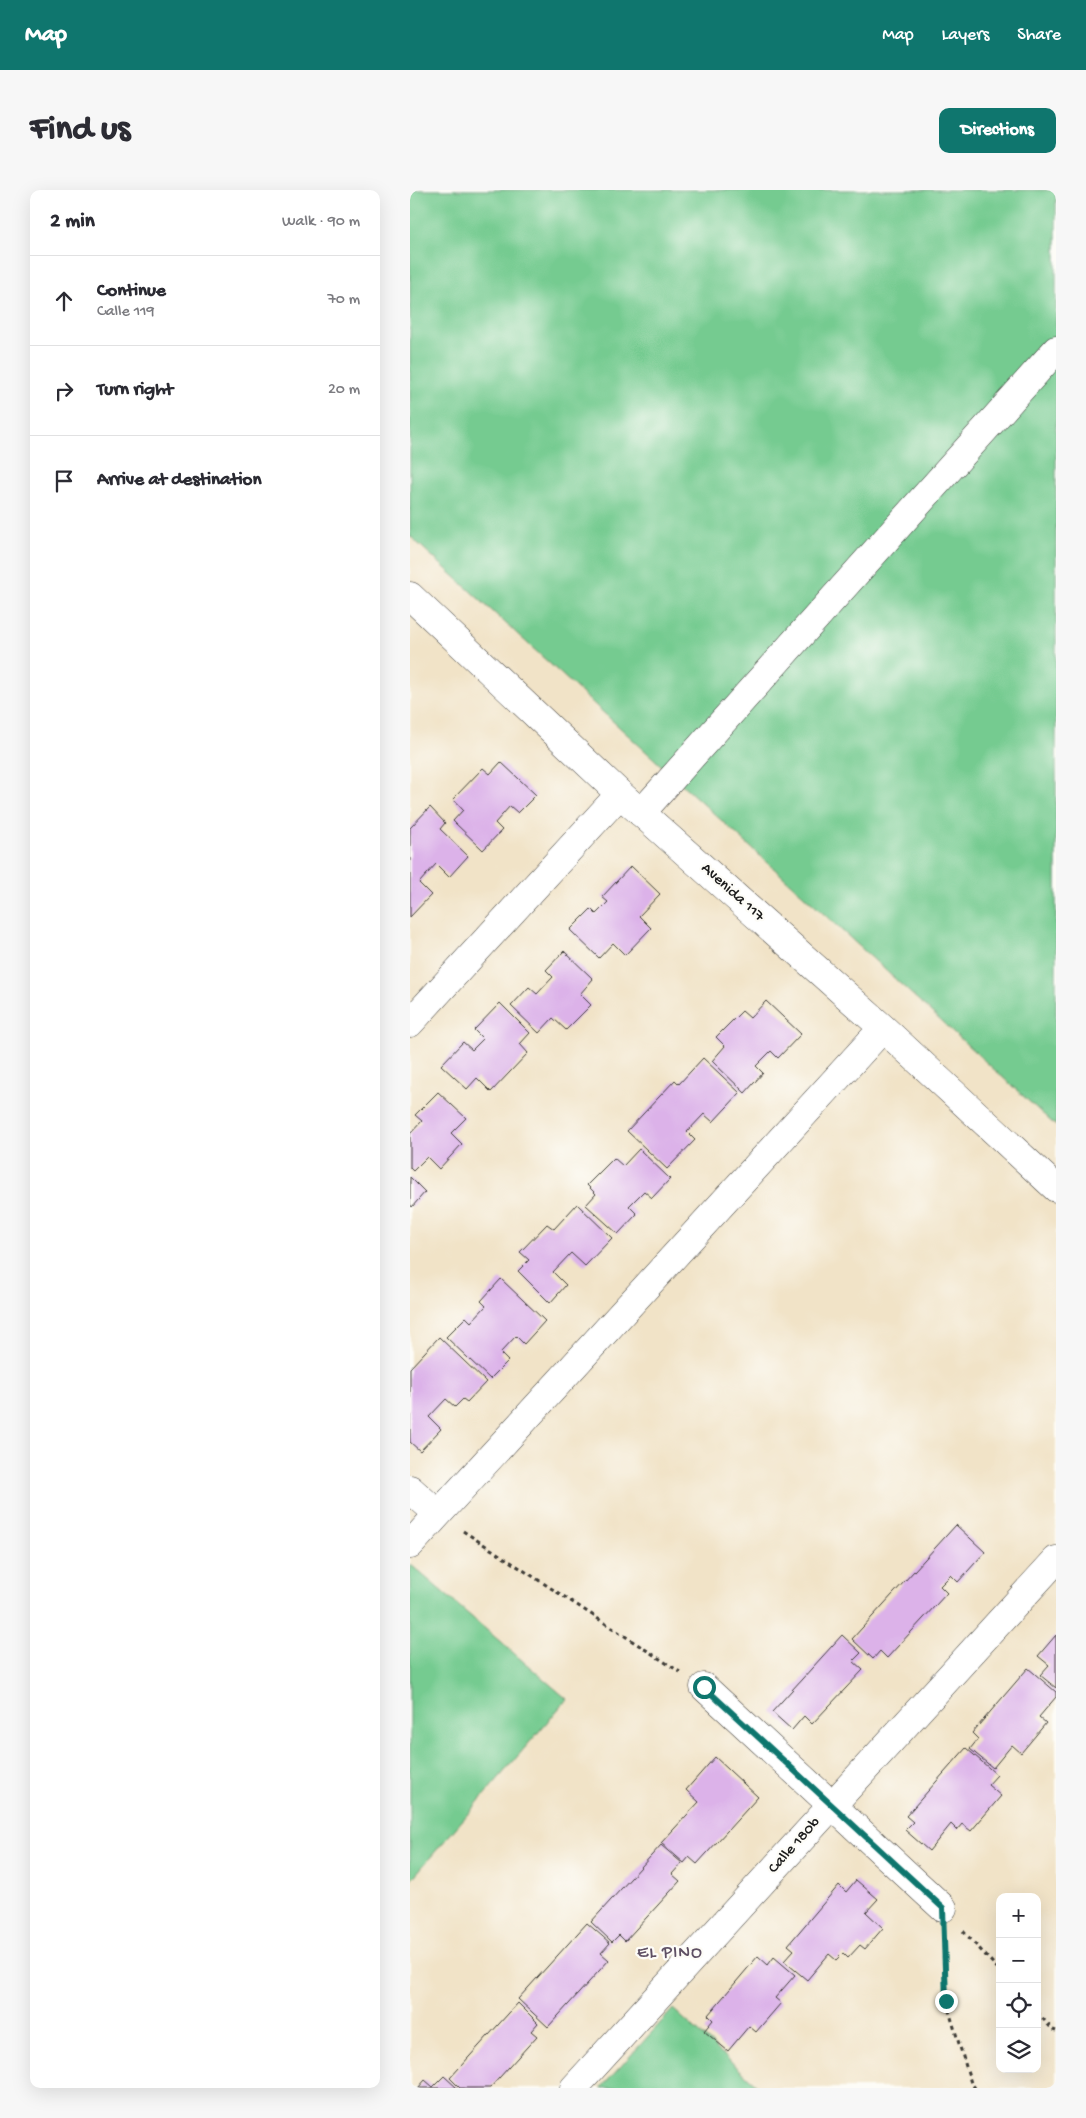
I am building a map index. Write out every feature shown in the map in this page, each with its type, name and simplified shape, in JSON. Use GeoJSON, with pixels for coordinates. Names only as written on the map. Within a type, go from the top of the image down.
{"type":"FeatureCollection","features":[{"type":"Feature","properties":{"kind":"street"},"geometry":{"type":"LineString","coordinates":[[641,813],[1056,350]]}},
{"type":"Feature","properties":{"kind":"street","name":"Avenida 117"},"geometry":{"type":"LineString","coordinates":[[410,596],[620,794],[883,1028],[1056,1188]]}},
{"type":"Feature","properties":{"kind":"street"},"geometry":{"type":"LineString","coordinates":[[410,1022],[620,794]]}},
{"type":"Feature","properties":{"kind":"street"},"geometry":{"type":"LineString","coordinates":[[410,1544],[883,1028]]}},
{"type":"Feature","properties":{"kind":"street"},"geometry":{"type":"LineString","coordinates":[[410,1489],[438,1514]]}},
{"type":"Feature","properties":{"kind":"street","name":"Calle 180b"},"geometry":{"type":"LineString","coordinates":[[574,2088],[1056,1560]]}},
{"type":"Feature","properties":{"kind":"street"},"geometry":{"type":"LineString","coordinates":[[704,1687],[943,1908]]}},
{"type":"Feature","properties":{"kind":"path"},"geometry":{"type":"LineString","coordinates":[[438,1514],[704,1687]]}},
{"type":"Feature","properties":{"kind":"path"},"geometry":{"type":"LineString","coordinates":[[943,1908],[996,1967]]}},
{"type":"Feature","properties":{"kind":"path"},"geometry":{"type":"LineString","coordinates":[[943,1908],[946,2001],[971,2083],[975,2088]]}},
{"type":"Feature","properties":{"kind":"path"},"geometry":{"type":"LineString","coordinates":[[1041,2016],[1056,2031]]}},
{"type":"Feature","properties":{"kind":"green space"},"geometry":{"type":"Polygon","coordinates":[[[410,190],[1056,190],[1056,1126],[410,536],[410,190]]]}},
{"type":"Feature","properties":{"kind":"green space"},"geometry":{"type":"Polygon","coordinates":[[[410,1564],[567,1699],[410,1881],[410,1564]]]}},
{"type":"Feature","properties":{"kind":"green space"},"geometry":{"type":"Polygon","coordinates":[[[673,2009],[760,2088],[601,2088],[673,2009]]]}},
{"type":"Feature","properties":{"kind":"building"},"geometry":{"type":"Polygon","coordinates":[[[501,762],[536,795],[518,813],[510,806],[495,823],[502,830],[483,850],[453,821],[463,810],[453,799],[483,768],[490,774],[501,762]]]}},
{"type":"Feature","properties":{"kind":"building"},"geometry":{"type":"Polygon","coordinates":[[[430,807],[445,823],[440,829],[468,856],[449,877],[436,864],[419,883],[431,895],[410,917],[410,828],[430,807]]]}},
{"type":"Feature","properties":{"kind":"building"},"geometry":{"type":"Polygon","coordinates":[[[631,866],[660,894],[639,916],[651,928],[625,955],[613,943],[599,958],[570,930],[591,909],[596,914],[608,902],[602,897],[631,866]]]}},
{"type":"Feature","properties":{"kind":"building"},"geometry":{"type":"Polygon","coordinates":[[[564,951],[593,979],[580,994],[591,1005],[566,1030],[553,1018],[539,1033],[511,1006],[529,987],[537,994],[553,977],[546,970],[564,951]]]}},
{"type":"Feature","properties":{"kind":"building"},"geometry":{"type":"Polygon","coordinates":[[[766,1001],[801,1034],[778,1058],[771,1051],[756,1066],[763,1073],[745,1093],[712,1061],[725,1046],[716,1037],[742,1011],[750,1018],[766,1001]]]}},
{"type":"Feature","properties":{"kind":"building"},"geometry":{"type":"Polygon","coordinates":[[[500,1003],[530,1033],[520,1044],[528,1053],[491,1092],[477,1078],[467,1089],[441,1065],[463,1042],[472,1050],[483,1039],[474,1030],[500,1003]]]}},
{"type":"Feature","properties":{"kind":"building"},"geometry":{"type":"Polygon","coordinates":[[[703,1058],[740,1093],[713,1122],[704,1114],[687,1132],[695,1140],[667,1169],[627,1131],[675,1080],[679,1084],[703,1058]]]}},
{"type":"Feature","properties":{"kind":"building"},"geometry":{"type":"Polygon","coordinates":[[[438,1092],[466,1118],[451,1133],[462,1144],[439,1169],[427,1157],[413,1171],[410,1168],[410,1134],[422,1121],[415,1115],[438,1092]]]}},
{"type":"Feature","properties":{"kind":"building"},"geometry":{"type":"Polygon","coordinates":[[[639,1149],[670,1179],[652,1198],[644,1191],[629,1206],[637,1214],[618,1234],[586,1205],[596,1194],[587,1185],[614,1158],[623,1166],[639,1149]]]}},
{"type":"Feature","properties":{"kind":"building"},"geometry":{"type":"Polygon","coordinates":[[[410,1177],[425,1192],[412,1207],[410,1204],[410,1177]]]}},
{"type":"Feature","properties":{"kind":"building"},"geometry":{"type":"Polygon","coordinates":[[[577,1204],[612,1238],[585,1266],[571,1253],[553,1272],[566,1285],[550,1303],[518,1271],[529,1260],[520,1252],[547,1224],[554,1229],[577,1204]]]}},
{"type":"Feature","properties":{"kind":"building"},"geometry":{"type":"Polygon","coordinates":[[[501,1279],[545,1321],[524,1344],[516,1336],[500,1353],[508,1361],[490,1379],[446,1337],[466,1317],[471,1322],[486,1306],[481,1301],[501,1279]]]}},
{"type":"Feature","properties":{"kind":"building"},"geometry":{"type":"Polygon","coordinates":[[[439,1337],[486,1382],[467,1402],[463,1399],[455,1407],[446,1399],[429,1417],[441,1429],[420,1451],[410,1442],[410,1368],[439,1337]]]}},
{"type":"Feature","properties":{"kind":"building"},"geometry":{"type":"Polygon","coordinates":[[[956,1525],[985,1552],[958,1582],[951,1575],[940,1586],[947,1593],[887,1658],[880,1651],[873,1659],[852,1639],[956,1525]]]}},
{"type":"Feature","properties":{"kind":"building"},"geometry":{"type":"Polygon","coordinates":[[[842,1635],[861,1653],[853,1661],[863,1670],[812,1724],[804,1716],[792,1730],[772,1712],[842,1635]]]}},
{"type":"Feature","properties":{"kind":"building"},"geometry":{"type":"Polygon","coordinates":[[[1056,1635],[1056,1688],[1040,1675],[1049,1665],[1038,1656],[1056,1635]]]}},
{"type":"Feature","properties":{"kind":"building"},"geometry":{"type":"Polygon","coordinates":[[[1028,1668],[1056,1692],[1056,1697],[1039,1717],[1046,1723],[1021,1753],[1012,1745],[993,1768],[970,1749],[978,1739],[972,1733],[1028,1668]]]}},
{"type":"Feature","properties":{"kind":"building"},"geometry":{"type":"Polygon","coordinates":[[[966,1748],[997,1775],[988,1785],[1001,1796],[971,1831],[962,1824],[957,1830],[951,1824],[929,1851],[905,1830],[913,1822],[906,1816],[966,1748]]]}},
{"type":"Feature","properties":{"kind":"building"},"geometry":{"type":"Polygon","coordinates":[[[715,1757],[758,1797],[697,1864],[689,1857],[684,1863],[661,1843],[699,1802],[686,1790],[715,1757]]]}},
{"type":"Feature","properties":{"kind":"building"},"geometry":{"type":"Polygon","coordinates":[[[661,1845],[682,1863],[672,1874],[680,1881],[625,1941],[619,1935],[612,1942],[591,1922],[661,1845]]]}},
{"type":"Feature","properties":{"kind":"building"},"geometry":{"type":"Polygon","coordinates":[[[856,1880],[878,1899],[866,1912],[883,1928],[865,1949],[860,1945],[848,1958],[843,1953],[836,1960],[829,1954],[807,1980],[784,1961],[794,1950],[788,1945],[839,1885],[846,1892],[856,1880]]]}},
{"type":"Feature","properties":{"kind":"building"},"geometry":{"type":"Polygon","coordinates":[[[587,1923],[610,1943],[601,1953],[609,1960],[548,2027],[518,1999],[587,1923]]]}},
{"type":"Feature","properties":{"kind":"building"},"geometry":{"type":"Polygon","coordinates":[[[758,1956],[768,1965],[774,1957],[795,1975],[775,1998],[781,2003],[756,2032],[749,2026],[728,2051],[704,2031],[713,2020],[708,2015],[758,1956]]]}},
{"type":"Feature","properties":{"kind":"building"},"geometry":{"type":"Polygon","coordinates":[[[518,2003],[538,2023],[531,2031],[537,2036],[490,2088],[460,2088],[450,2078],[518,2003]]]}},
{"type":"Feature","properties":{"kind":"building"},"geometry":{"type":"Polygon","coordinates":[[[444,2076],[457,2088],[418,2088],[425,2080],[433,2087],[444,2076]]]}},
{"type":"Feature","properties":{"kind":"district","name":"EL PINO"},"geometry":{"type":"Point","coordinates":[670,1953]}},
{"type":"Feature","properties":{"kind":"route"},"geometry":{"type":"LineString","coordinates":[[704,1687],[943,1908],[946,2001]]}}]}
